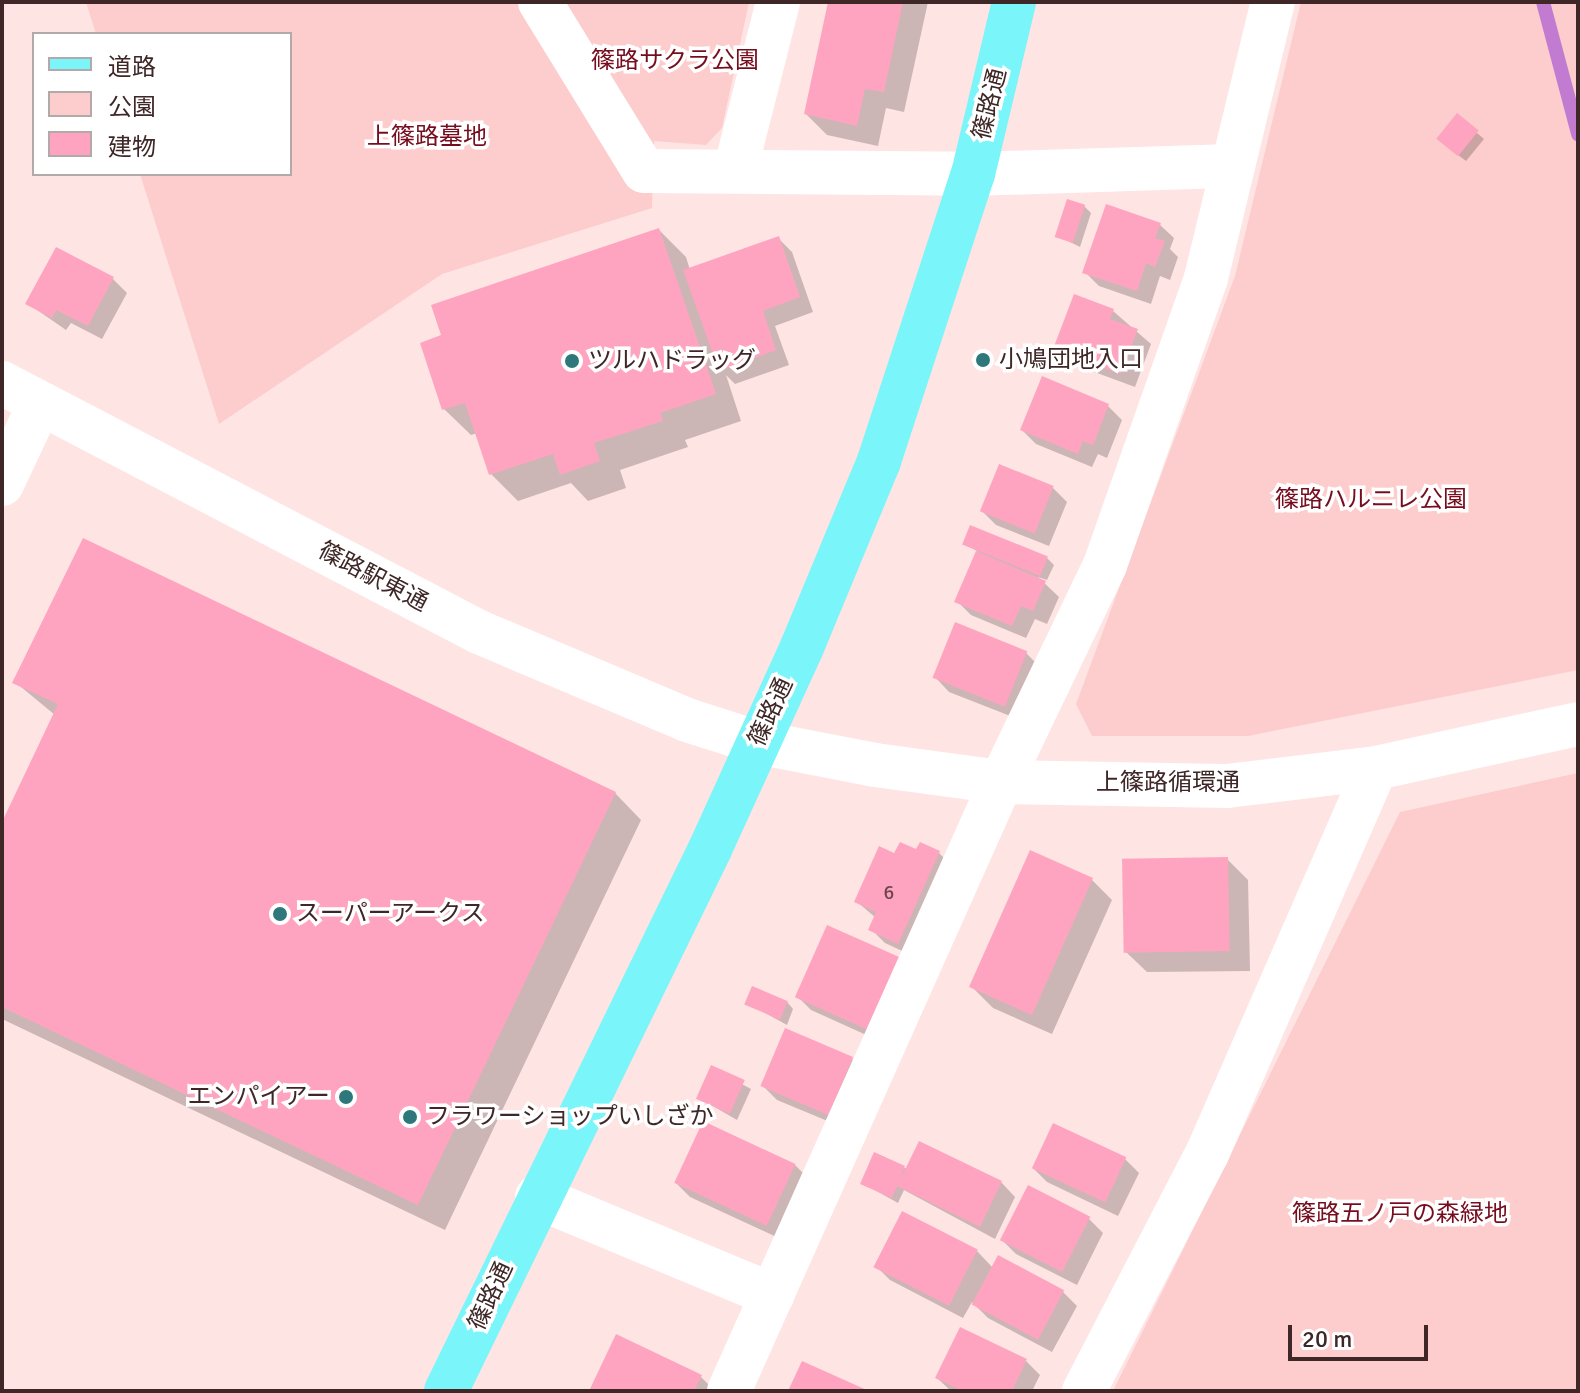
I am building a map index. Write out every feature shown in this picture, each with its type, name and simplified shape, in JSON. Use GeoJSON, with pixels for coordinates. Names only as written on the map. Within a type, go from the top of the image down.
{"type":"FeatureCollection","features":[{"type":"Feature","properties":{"kind":"main road","name":"篠路通"},"geometry":{"type":"LineString","coordinates":[[446,1391],[537,1197],[710,849],[879,461],[973,174],[1014,2]]}},
{"type":"Feature","properties":{"kind":"street"},"geometry":{"type":"LineString","coordinates":[[540,2],[644,171],[973,174],[1232,166]]}},
{"type":"Feature","properties":{"kind":"street"},"geometry":{"type":"LineString","coordinates":[[735,171],[778,2]]}},
{"type":"Feature","properties":{"kind":"street"},"geometry":{"type":"LineString","coordinates":[[729,1391],[1001,782],[1105,565],[1206,278],[1273,2]]}},
{"type":"Feature","properties":{"kind":"street","name":"篠路駅東通"},"geometry":{"type":"LineString","coordinates":[[2,383],[479,632],[687,720],[756,742]]}},
{"type":"Feature","properties":{"kind":"street"},"geometry":{"type":"LineString","coordinates":[[2,484],[40,403]]}},
{"type":"Feature","properties":{"kind":"street","name":"上篠路循環通"},"geometry":{"type":"LineString","coordinates":[[756,742],[875,765],[1001,782],[1227,786],[1376,768],[1578,724]]}},
{"type":"Feature","properties":{"kind":"street"},"geometry":{"type":"LineString","coordinates":[[1084,1391],[1207,1154],[1376,768]]}},
{"type":"Feature","properties":{"kind":"street"},"geometry":{"type":"LineString","coordinates":[[537,1197],[772,1295]]}},
{"type":"Feature","properties":{"kind":"green space","name":"上篠路墓地"},"geometry":{"type":"Polygon","coordinates":[[[86,2],[749,2],[722,128],[706,145],[654,141],[652,208],[442,274],[219,424],[141,176],[292,176],[292,32],[95,32],[86,2]]]}},
{"type":"Feature","properties":{"kind":"green space","name":"篠路ハルニレ公園"},"geometry":{"type":"Polygon","coordinates":[[[1301,2],[1578,2],[1578,670],[1248,736],[1092,736],[1076,704],[1235,276],[1301,2]]]}},
{"type":"Feature","properties":{"kind":"green space","name":"篠路五ノ戸の森緑地"},"geometry":{"type":"Polygon","coordinates":[[[1578,773],[1578,1391],[1113,1391],[1400,812],[1578,773]]]}},
{"type":"Feature","properties":{"kind":"building"},"geometry":{"type":"Polygon","coordinates":[[[828,2],[903,2],[884,92],[865,89],[857,126],[804,114],[828,2]]]}},
{"type":"Feature","properties":{"kind":"building"},"geometry":{"type":"Polygon","coordinates":[[[1457,113],[1479,131],[1458,156],[1436,139],[1457,113]]]}},
{"type":"Feature","properties":{"kind":"building"},"geometry":{"type":"Polygon","coordinates":[[[1067,199],[1085,205],[1073,243],[1055,237],[1067,199]]]}},
{"type":"Feature","properties":{"kind":"building"},"geometry":{"type":"Polygon","coordinates":[[[1106,204],[1161,223],[1155,238],[1165,241],[1155,267],[1146,263],[1137,291],[1082,273],[1106,204]]]}},
{"type":"Feature","properties":{"kind":"building"},"geometry":{"type":"Polygon","coordinates":[[[659,228],[716,394],[660,413],[663,421],[594,443],[600,461],[560,475],[553,454],[489,475],[465,403],[442,410],[420,343],[441,335],[431,305],[659,228]]]}},
{"type":"Feature","properties":{"kind":"building"},"geometry":{"type":"Polygon","coordinates":[[[779,236],[800,297],[763,311],[776,350],[719,371],[683,270],[779,236]]]}},
{"type":"Feature","properties":{"kind":"building"},"geometry":{"type":"Polygon","coordinates":[[[56,247],[114,277],[88,326],[56,310],[52,318],[25,304],[56,247]]]}},
{"type":"Feature","properties":{"kind":"building"},"geometry":{"type":"Polygon","coordinates":[[[1074,294],[1114,309],[1110,319],[1138,329],[1121,374],[1053,349],[1074,294]]]}},
{"type":"Feature","properties":{"kind":"building"},"geometry":{"type":"Polygon","coordinates":[[[1042,376],[1109,404],[1093,445],[1083,441],[1078,454],[1020,430],[1042,376]]]}},
{"type":"Feature","properties":{"kind":"building"},"geometry":{"type":"Polygon","coordinates":[[[999,464],[1054,486],[1035,533],[980,511],[999,464]]]}},
{"type":"Feature","properties":{"kind":"building"},"geometry":{"type":"Polygon","coordinates":[[[970,525],[1048,556],[1040,576],[962,544],[970,525]]]}},
{"type":"Feature","properties":{"kind":"building","name":"スーパーアークス"},"geometry":{"type":"Polygon","coordinates":[[[83,538],[616,792],[418,1205],[2,1007],[2,822],[58,704],[12,683],[83,538]]]}},
{"type":"Feature","properties":{"kind":"building"},"geometry":{"type":"Polygon","coordinates":[[[976,551],[1046,581],[1033,611],[1021,606],[1012,626],[954,602],[976,551]]]}},
{"type":"Feature","properties":{"kind":"building"},"geometry":{"type":"Polygon","coordinates":[[[955,622],[1027,651],[1005,707],[933,678],[955,622]]]}},
{"type":"Feature","properties":{"kind":"building"},"geometry":{"type":"Polygon","coordinates":[[[900,842],[916,849],[920,842],[940,851],[898,944],[868,930],[876,912],[854,902],[879,846],[894,853],[900,842]]]}},
{"type":"Feature","properties":{"kind":"building"},"geometry":{"type":"Polygon","coordinates":[[[1030,850],[1093,878],[1032,1015],[969,987],[1030,850]]]}},
{"type":"Feature","properties":{"kind":"building"},"geometry":{"type":"Polygon","coordinates":[[[1228,857],[1230,951],[1124,953],[1122,859],[1228,857]]]}},
{"type":"Feature","properties":{"kind":"building"},"geometry":{"type":"Polygon","coordinates":[[[827,925],[902,958],[870,1031],[795,997],[827,925]]]}},
{"type":"Feature","properties":{"kind":"building"},"geometry":{"type":"Polygon","coordinates":[[[752,986],[788,1001],[780,1020],[744,1004],[752,986]]]}},
{"type":"Feature","properties":{"kind":"building"},"geometry":{"type":"Polygon","coordinates":[[[785,1028],[853,1057],[829,1115],[760,1086],[785,1028]]]}},
{"type":"Feature","properties":{"kind":"building"},"geometry":{"type":"Polygon","coordinates":[[[711,1065],[745,1080],[730,1114],[696,1099],[711,1065]]]}},
{"type":"Feature","properties":{"kind":"building"},"geometry":{"type":"Polygon","coordinates":[[[703,1121],[795,1164],[767,1226],[674,1183],[703,1121]]]}},
{"type":"Feature","properties":{"kind":"building"},"geometry":{"type":"Polygon","coordinates":[[[1053,1123],[1126,1157],[1105,1203],[1032,1168],[1053,1123]]]}},
{"type":"Feature","properties":{"kind":"building"},"geometry":{"type":"Polygon","coordinates":[[[919,1141],[1002,1181],[980,1227],[897,1186],[892,1198],[860,1184],[874,1152],[905,1166],[899,1182],[919,1141]]]}},
{"type":"Feature","properties":{"kind":"building"},"geometry":{"type":"Polygon","coordinates":[[[1028,1185],[1090,1217],[1062,1272],[1000,1240],[1028,1185]]]}},
{"type":"Feature","properties":{"kind":"building"},"geometry":{"type":"Polygon","coordinates":[[[902,1211],[978,1250],[949,1306],[873,1267],[902,1211]]]}},
{"type":"Feature","properties":{"kind":"building"},"geometry":{"type":"Polygon","coordinates":[[[998,1255],[1064,1290],[1038,1340],[972,1304],[998,1255]]]}},
{"type":"Feature","properties":{"kind":"building"},"geometry":{"type":"Polygon","coordinates":[[[960,1327],[1027,1359],[1012,1391],[963,1391],[935,1378],[960,1327]]]}},
{"type":"Feature","properties":{"kind":"building"},"geometry":{"type":"Polygon","coordinates":[[[616,1334],[702,1375],[694,1391],[589,1391],[616,1334]]]}},
{"type":"Feature","properties":{"kind":"building"},"geometry":{"type":"Polygon","coordinates":[[[802,1361],[869,1391],[788,1391],[802,1361]]]}},
{"type":"Feature","properties":{"kind":"waterway"},"geometry":{"type":"LineString","coordinates":[[1543,2],[1578,134]]}},
{"type":"Feature","properties":{"kind":"place","name":"小鳩団地入口"},"geometry":{"type":"Point","coordinates":[983,360]}},
{"type":"Feature","properties":{"kind":"place","name":"ツルハドラッグ"},"geometry":{"type":"Point","coordinates":[572,361]}},
{"type":"Feature","properties":{"kind":"place","name":"スーパーアークス"},"geometry":{"type":"Point","coordinates":[280,914]}},
{"type":"Feature","properties":{"kind":"place","name":"エンパイアー"},"geometry":{"type":"Point","coordinates":[346,1097]}},
{"type":"Feature","properties":{"kind":"place","name":"フラワーショップいしざか"},"geometry":{"type":"Point","coordinates":[410,1117]}},
{"type":"Feature","properties":{"kind":"park label","name":"篠路サクラ公園"},"geometry":{"type":"Point","coordinates":[675,61]}}]}
